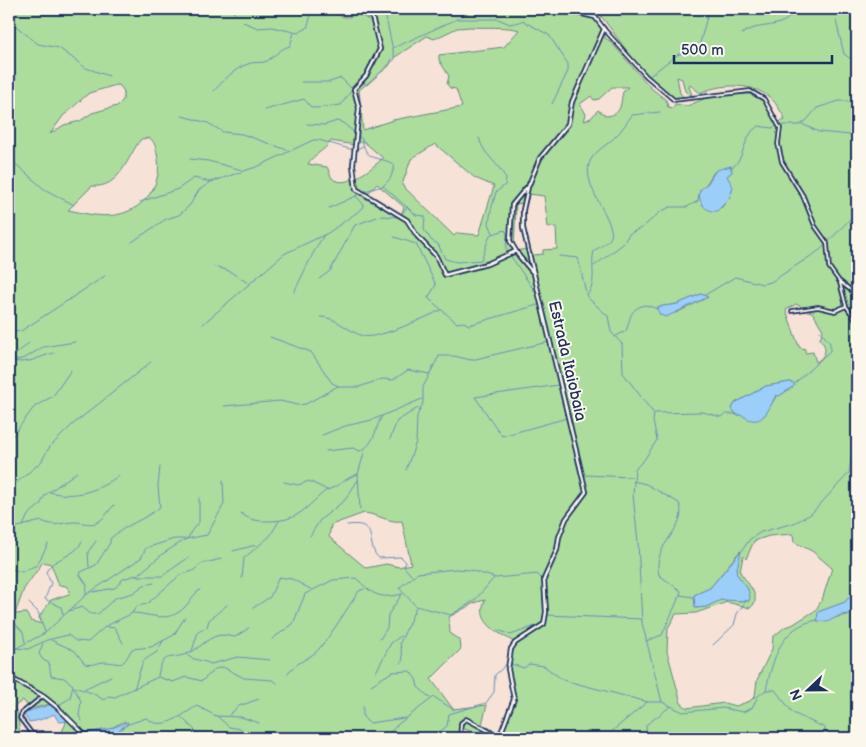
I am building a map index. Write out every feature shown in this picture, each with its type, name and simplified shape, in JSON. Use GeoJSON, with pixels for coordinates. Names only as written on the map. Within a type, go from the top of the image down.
{"type":"FeatureCollection","features":[{"type":"Feature","properties":{"kind":"street"},"geometry":{"type":"LineString","coordinates":[[370,9],[380,49],[366,76],[354,90],[359,108],[353,165],[356,189],[407,220],[417,236],[436,256],[445,275],[487,264],[516,251]]}},
{"type":"Feature","properties":{"kind":"street"},"geometry":{"type":"LineString","coordinates":[[560,9],[596,17],[604,29],[646,76],[674,100],[750,91],[764,99],[778,125],[779,152],[782,162],[803,196],[816,229],[827,243],[828,263],[839,281],[846,306],[857,321]]}},
{"type":"Feature","properties":{"kind":"street","name":"Estrada Itaiobaia"},"geometry":{"type":"LineString","coordinates":[[499,738],[514,699],[508,669],[511,649],[515,643],[544,624],[546,612],[544,579],[557,550],[566,519],[586,494],[524,228],[523,210],[528,187],[540,158],[568,124],[572,102],[604,29]]}},
{"type":"Feature","properties":{"kind":"street"},"geometry":{"type":"LineString","coordinates":[[528,187],[513,202],[510,241],[536,275]]}},
{"type":"Feature","properties":{"kind":"street"},"geometry":{"type":"LineString","coordinates":[[839,281],[857,295]]}},
{"type":"Feature","properties":{"kind":"street"},"geometry":{"type":"LineString","coordinates":[[792,310],[818,307],[835,311],[846,306]]}},
{"type":"Feature","properties":{"kind":"street"},"geometry":{"type":"LineString","coordinates":[[9,677],[43,696],[88,738]]}},
{"type":"Feature","properties":{"kind":"street"},"geometry":{"type":"LineString","coordinates":[[42,734],[32,734],[20,718],[22,713],[43,696]]}},
{"type":"Feature","properties":{"kind":"street"},"geometry":{"type":"LineString","coordinates":[[460,738],[461,723],[466,720],[499,738]]}},
{"type":"Feature","properties":{"kind":"green space"},"geometry":{"type":"Polygon","coordinates":[[[9,9],[331,9],[344,17],[357,13],[369,20],[374,14],[384,9],[788,9],[789,12],[798,9],[857,9],[857,588],[845,602],[818,612],[833,618],[857,613],[857,738],[470,738],[474,732],[461,728],[460,738],[112,738],[124,727],[125,721],[109,729],[86,733],[92,738],[59,738],[66,723],[51,704],[30,709],[23,700],[14,707],[18,715],[20,738],[9,738],[9,9]],[[601,16],[599,20],[605,29],[605,38],[610,41],[651,88],[666,100],[668,107],[673,108],[675,104],[687,106],[711,96],[749,94],[757,96],[766,104],[779,122],[785,120],[771,99],[763,93],[742,86],[720,87],[700,93],[690,85],[692,95],[689,95],[685,91],[682,79],[677,77],[680,93],[685,99],[681,101],[672,98],[650,79],[601,16]],[[470,27],[457,28],[434,39],[427,36],[392,59],[389,66],[359,90],[363,130],[393,120],[462,107],[456,89],[450,88],[447,84],[449,76],[439,60],[439,55],[504,47],[519,30],[470,27]],[[116,85],[89,93],[63,116],[50,134],[64,125],[80,121],[92,113],[117,106],[123,100],[124,91],[119,85],[116,85]],[[612,87],[599,99],[594,100],[591,96],[580,104],[586,114],[584,121],[591,118],[598,110],[606,116],[618,111],[623,92],[628,87],[612,87]],[[149,138],[141,139],[122,170],[110,182],[102,186],[92,186],[68,210],[106,216],[121,214],[137,207],[149,195],[157,180],[158,163],[153,141],[149,138]],[[331,141],[308,164],[327,167],[331,177],[337,181],[344,182],[359,176],[383,158],[363,141],[355,145],[331,141]],[[435,144],[411,159],[402,185],[454,236],[457,233],[479,235],[494,186],[475,178],[435,144]],[[731,166],[714,172],[705,186],[721,208],[732,191],[727,176],[732,172],[731,166]],[[377,184],[364,198],[401,215],[404,207],[377,184]],[[529,194],[527,203],[516,204],[514,251],[528,249],[534,255],[543,254],[543,250],[557,249],[556,227],[548,227],[544,196],[529,194]],[[701,294],[677,304],[658,307],[676,313],[708,297],[701,294]],[[796,304],[786,310],[799,347],[805,349],[805,353],[813,352],[816,362],[822,357],[825,352],[823,342],[820,339],[823,330],[813,313],[796,304]],[[790,382],[766,386],[735,403],[732,409],[736,415],[744,415],[749,419],[764,416],[777,395],[779,396],[794,386],[790,382]],[[364,513],[331,525],[329,537],[366,568],[386,564],[399,567],[411,564],[402,521],[392,521],[364,513]],[[793,534],[769,536],[754,541],[746,559],[743,556],[740,572],[755,595],[754,604],[750,608],[727,602],[696,613],[676,614],[668,628],[667,651],[681,703],[687,708],[724,703],[736,706],[750,701],[755,696],[757,680],[772,649],[773,637],[785,627],[792,625],[816,610],[823,597],[832,568],[812,551],[794,542],[793,534]],[[740,551],[710,588],[694,595],[695,608],[706,607],[720,600],[749,601],[748,589],[736,573],[740,551]],[[43,562],[24,589],[15,614],[26,613],[31,621],[42,624],[39,617],[51,600],[69,594],[70,591],[66,586],[59,585],[51,564],[43,562]],[[485,600],[474,603],[449,617],[450,634],[460,640],[461,649],[431,679],[453,709],[487,705],[482,724],[500,734],[514,699],[507,667],[514,642],[495,630],[486,621],[483,615],[485,600]]]}},
{"type":"Feature","properties":{"kind":"water"},"geometry":{"type":"Polygon","coordinates":[[[731,166],[732,172],[727,176],[733,187],[729,199],[717,211],[709,210],[701,202],[700,190],[708,183],[716,170],[731,166]]]}},
{"type":"Feature","properties":{"kind":"water"},"geometry":{"type":"Polygon","coordinates":[[[701,294],[708,297],[666,317],[660,315],[657,309],[657,307],[677,304],[701,294]]]}},
{"type":"Feature","properties":{"kind":"water"},"geometry":{"type":"Polygon","coordinates":[[[790,382],[795,384],[794,386],[779,396],[776,395],[761,419],[750,419],[737,415],[732,409],[735,403],[766,386],[790,382]]]}},
{"type":"Feature","properties":{"kind":"water"},"geometry":{"type":"Polygon","coordinates":[[[741,551],[736,573],[748,589],[749,601],[721,600],[706,607],[695,608],[694,595],[710,588],[741,551]]]}},
{"type":"Feature","properties":{"kind":"water"},"geometry":{"type":"Polygon","coordinates":[[[857,588],[857,613],[841,615],[827,622],[817,621],[818,612],[845,602],[857,588]]]}},
{"type":"Feature","properties":{"kind":"water"},"geometry":{"type":"Polygon","coordinates":[[[51,704],[69,721],[59,722],[54,714],[29,722],[24,715],[30,711],[51,704]]]}},
{"type":"Feature","properties":{"kind":"water"},"geometry":{"type":"Polygon","coordinates":[[[128,722],[112,738],[92,738],[86,733],[109,729],[128,722]]]}},
{"type":"Feature","properties":{"kind":"waterway"},"geometry":{"type":"LineString","coordinates":[[93,9],[94,13]]}},
{"type":"Feature","properties":{"kind":"waterway"},"geometry":{"type":"LineString","coordinates":[[230,9],[235,14]]}},
{"type":"Feature","properties":{"kind":"waterway"},"geometry":{"type":"LineString","coordinates":[[243,22],[258,28],[272,27],[298,33],[307,28],[313,9]]}},
{"type":"Feature","properties":{"kind":"waterway"},"geometry":{"type":"LineString","coordinates":[[362,82],[367,85],[395,59],[384,9]]}},
{"type":"Feature","properties":{"kind":"waterway"},"geometry":{"type":"LineString","coordinates":[[461,9],[462,17]]}},
{"type":"Feature","properties":{"kind":"waterway"},"geometry":{"type":"LineString","coordinates":[[648,77],[677,55],[699,47],[709,9]]}},
{"type":"Feature","properties":{"kind":"waterway"},"geometry":{"type":"LineString","coordinates":[[742,34],[754,28],[780,23],[791,16]]}},
{"type":"Feature","properties":{"kind":"waterway"},"geometry":{"type":"LineString","coordinates":[[393,48],[457,19],[498,19],[510,24],[523,21],[549,35],[568,64],[568,71],[552,104]]}},
{"type":"Feature","properties":{"kind":"waterway"},"geometry":{"type":"LineString","coordinates":[[836,21],[844,54],[851,59],[857,55]]}},
{"type":"Feature","properties":{"kind":"waterway"},"geometry":{"type":"LineString","coordinates":[[9,23],[16,26],[38,44],[59,48],[86,68],[109,76]]}},
{"type":"Feature","properties":{"kind":"waterway"},"geometry":{"type":"LineString","coordinates":[[214,91],[238,68],[250,63],[267,61],[281,50],[290,46],[294,33]]}},
{"type":"Feature","properties":{"kind":"waterway"},"geometry":{"type":"LineString","coordinates":[[857,39],[857,46]]}},
{"type":"Feature","properties":{"kind":"waterway"},"geometry":{"type":"LineString","coordinates":[[301,82],[330,82],[341,78],[351,88]]}},
{"type":"Feature","properties":{"kind":"waterway"},"geometry":{"type":"LineString","coordinates":[[265,110],[304,99],[311,107],[316,108],[341,105],[354,87]]}},
{"type":"Feature","properties":{"kind":"waterway"},"geometry":{"type":"LineString","coordinates":[[730,169],[739,160],[749,136],[758,126],[772,128],[782,125],[800,125],[817,108],[839,101],[847,101],[857,108]]}},
{"type":"Feature","properties":{"kind":"waterway"},"geometry":{"type":"LineString","coordinates":[[587,295],[593,279],[594,251],[611,237],[609,222],[591,184],[588,174],[589,164],[593,156],[618,134],[632,115],[660,112]]}},
{"type":"Feature","properties":{"kind":"waterway"},"geometry":{"type":"LineString","coordinates":[[182,116],[208,123],[223,132],[242,134],[290,151]]}},
{"type":"Feature","properties":{"kind":"waterway"},"geometry":{"type":"LineString","coordinates":[[307,124],[325,125],[337,121],[343,123],[362,139],[364,147],[370,156],[395,165],[390,179],[383,186],[361,192],[329,208]]}},
{"type":"Feature","properties":{"kind":"waterway"},"geometry":{"type":"LineString","coordinates":[[802,124],[819,132],[850,135],[857,139]]}},
{"type":"Feature","properties":{"kind":"waterway"},"geometry":{"type":"LineString","coordinates":[[479,138],[484,149],[506,179],[505,185],[496,192],[491,210],[489,224],[493,233]]}},
{"type":"Feature","properties":{"kind":"waterway"},"geometry":{"type":"LineString","coordinates":[[132,242],[166,219],[179,215],[190,205],[199,190],[211,182],[259,166],[313,140],[353,150]]}},
{"type":"Feature","properties":{"kind":"waterway"},"geometry":{"type":"LineString","coordinates":[[357,149],[363,146]]}},
{"type":"Feature","properties":{"kind":"waterway"},"geometry":{"type":"LineString","coordinates":[[9,158],[44,189],[74,205]]}},
{"type":"Feature","properties":{"kind":"waterway"},"geometry":{"type":"LineString","coordinates":[[190,159],[208,161],[242,170]]}},
{"type":"Feature","properties":{"kind":"waterway"},"geometry":{"type":"LineString","coordinates":[[140,202],[178,189],[194,178],[210,182]]}},
{"type":"Feature","properties":{"kind":"waterway"},"geometry":{"type":"LineString","coordinates":[[383,186],[416,215],[425,216],[424,230],[432,241],[438,244],[445,259],[457,262],[481,260],[490,235],[505,230],[507,234],[506,249],[538,296]]}},
{"type":"Feature","properties":{"kind":"waterway"},"geometry":{"type":"LineString","coordinates":[[594,266],[623,244],[629,234],[643,227],[660,212],[670,207],[687,207],[698,201],[699,194]]}},
{"type":"Feature","properties":{"kind":"waterway"},"geometry":{"type":"LineString","coordinates":[[203,324],[284,254],[328,233],[363,208],[364,205],[356,196]]}},
{"type":"Feature","properties":{"kind":"waterway"},"geometry":{"type":"LineString","coordinates":[[319,279],[330,271],[355,225],[380,216],[399,217],[407,207]]}},
{"type":"Feature","properties":{"kind":"waterway"},"geometry":{"type":"LineString","coordinates":[[705,295],[735,277],[762,284],[771,282],[820,250],[857,212]]}},
{"type":"Feature","properties":{"kind":"waterway"},"geometry":{"type":"LineString","coordinates":[[849,220],[857,218]]}},
{"type":"Feature","properties":{"kind":"waterway"},"geometry":{"type":"LineString","coordinates":[[294,292],[324,235]]}},
{"type":"Feature","properties":{"kind":"waterway"},"geometry":{"type":"LineString","coordinates":[[394,237],[416,244],[436,285],[428,298],[457,323],[464,322],[469,325],[541,304]]}},
{"type":"Feature","properties":{"kind":"waterway"},"geometry":{"type":"LineString","coordinates":[[559,256],[578,258],[587,297],[608,316],[611,332],[622,344],[623,373],[654,414],[653,421],[657,440],[644,460],[635,469],[633,495],[638,542],[642,623],[662,702]]}},
{"type":"Feature","properties":{"kind":"waterway"},"geometry":{"type":"LineString","coordinates":[[214,266],[229,271],[248,283]]}},
{"type":"Feature","properties":{"kind":"waterway"},"geometry":{"type":"LineString","coordinates":[[9,333],[21,331],[105,276]]}},
{"type":"Feature","properties":{"kind":"waterway"},"geometry":{"type":"LineString","coordinates":[[616,336],[626,331],[631,315],[636,309],[645,305],[658,309]]}},
{"type":"Feature","properties":{"kind":"waterway"},"geometry":{"type":"LineString","coordinates":[[320,317],[331,319],[363,336],[370,336],[402,327],[441,310]]}},
{"type":"Feature","properties":{"kind":"waterway"},"geometry":{"type":"LineString","coordinates":[[795,383],[830,351],[830,343],[820,331]]}},
{"type":"Feature","properties":{"kind":"waterway"},"geometry":{"type":"LineString","coordinates":[[270,337],[311,352],[332,383],[341,387],[359,387],[382,379],[393,380],[408,370],[430,374]]}},
{"type":"Feature","properties":{"kind":"waterway"},"geometry":{"type":"LineString","coordinates":[[9,362],[25,358],[43,347],[75,342]]}},
{"type":"Feature","properties":{"kind":"waterway"},"geometry":{"type":"LineString","coordinates":[[406,470],[416,442],[417,416],[423,403],[423,387],[439,356],[454,356],[471,360],[548,342]]}},
{"type":"Feature","properties":{"kind":"waterway"},"geometry":{"type":"LineString","coordinates":[[9,356],[15,355],[29,343]]}},
{"type":"Feature","properties":{"kind":"waterway"},"geometry":{"type":"LineString","coordinates":[[14,361],[24,362],[54,353]]}},
{"type":"Feature","properties":{"kind":"waterway"},"geometry":{"type":"LineString","coordinates":[[9,489],[41,462],[49,448],[72,425],[151,362]]}},
{"type":"Feature","properties":{"kind":"waterway"},"geometry":{"type":"LineString","coordinates":[[9,441],[34,407],[53,396],[71,370]]}},
{"type":"Feature","properties":{"kind":"waterway"},"geometry":{"type":"LineString","coordinates":[[559,385],[475,397],[502,436],[567,418]]}},
{"type":"Feature","properties":{"kind":"waterway"},"geometry":{"type":"LineString","coordinates":[[224,406],[280,401],[297,405],[306,404],[338,386]]}},
{"type":"Feature","properties":{"kind":"waterway"},"geometry":{"type":"LineString","coordinates":[[322,435],[345,426],[372,420],[422,399]]}},
{"type":"Feature","properties":{"kind":"waterway"},"geometry":{"type":"LineString","coordinates":[[390,439],[397,421],[418,408]]}},
{"type":"Feature","properties":{"kind":"waterway"},"geometry":{"type":"LineString","coordinates":[[655,413],[703,412],[721,417],[726,414],[737,414]]}},
{"type":"Feature","properties":{"kind":"waterway"},"geometry":{"type":"LineString","coordinates":[[326,451],[353,448],[360,451],[365,448],[372,440],[382,416]]}},
{"type":"Feature","properties":{"kind":"waterway"},"geometry":{"type":"LineString","coordinates":[[360,510],[358,474],[365,450]]}},
{"type":"Feature","properties":{"kind":"waterway"},"geometry":{"type":"LineString","coordinates":[[741,552],[750,539],[761,532],[794,523],[811,514],[849,473],[852,454]]}},
{"type":"Feature","properties":{"kind":"waterway"},"geometry":{"type":"LineString","coordinates":[[86,595],[87,585],[80,575],[81,572],[96,565],[110,543],[110,539],[116,534],[160,507],[158,486],[160,467]]}},
{"type":"Feature","properties":{"kind":"waterway"},"geometry":{"type":"LineString","coordinates":[[23,526],[28,515],[40,505],[45,495],[77,472]]}},
{"type":"Feature","properties":{"kind":"waterway"},"geometry":{"type":"LineString","coordinates":[[241,513],[250,519],[260,521],[277,521],[293,517],[324,492],[358,474]]}},
{"type":"Feature","properties":{"kind":"waterway"},"geometry":{"type":"LineString","coordinates":[[50,492],[68,495],[86,492],[112,481],[119,475]]}},
{"type":"Feature","properties":{"kind":"waterway"},"geometry":{"type":"LineString","coordinates":[[584,475],[632,477]]}},
{"type":"Feature","properties":{"kind":"waterway"},"geometry":{"type":"LineString","coordinates":[[93,592],[115,588],[123,579],[139,574],[164,553],[186,539],[207,535],[224,504],[223,480]]}},
{"type":"Feature","properties":{"kind":"waterway"},"geometry":{"type":"LineString","coordinates":[[310,536],[320,520],[345,500],[358,480]]}},
{"type":"Feature","properties":{"kind":"waterway"},"geometry":{"type":"LineString","coordinates":[[284,482],[298,485],[309,481],[327,490]]}},
{"type":"Feature","properties":{"kind":"waterway"},"geometry":{"type":"LineString","coordinates":[[633,481],[646,484],[679,503],[681,512],[679,520],[660,554],[658,564],[659,575],[681,591],[680,595],[662,635],[646,641]]}},
{"type":"Feature","properties":{"kind":"waterway"},"geometry":{"type":"LineString","coordinates":[[188,538],[199,522],[199,498]]}},
{"type":"Feature","properties":{"kind":"waterway"},"geometry":{"type":"LineString","coordinates":[[9,534],[14,528],[41,521],[55,524],[95,523],[103,518],[114,505]]}},
{"type":"Feature","properties":{"kind":"waterway"},"geometry":{"type":"LineString","coordinates":[[242,578],[244,558],[270,536],[279,521]]}},
{"type":"Feature","properties":{"kind":"waterway"},"geometry":{"type":"LineString","coordinates":[[347,525],[357,524],[367,529],[376,555],[379,558],[401,557],[406,562],[404,567],[412,576]]}},
{"type":"Feature","properties":{"kind":"waterway"},"geometry":{"type":"LineString","coordinates":[[9,652],[45,633],[86,595],[141,558],[146,548],[174,539],[187,539]]}},
{"type":"Feature","properties":{"kind":"waterway"},"geometry":{"type":"LineString","coordinates":[[63,614],[61,607],[45,599],[51,583],[46,572],[54,563],[79,547],[82,541]]}},
{"type":"Feature","properties":{"kind":"waterway"},"geometry":{"type":"LineString","coordinates":[[89,567],[88,552],[96,541]]}},
{"type":"Feature","properties":{"kind":"waterway"},"geometry":{"type":"LineString","coordinates":[[9,568],[21,572],[37,565],[48,544]]}},
{"type":"Feature","properties":{"kind":"waterway"},"geometry":{"type":"LineString","coordinates":[[233,551],[256,545]]}},
{"type":"Feature","properties":{"kind":"waterway"},"geometry":{"type":"LineString","coordinates":[[135,576],[162,576],[188,558]]}},
{"type":"Feature","properties":{"kind":"waterway"},"geometry":{"type":"LineString","coordinates":[[14,648],[28,649],[47,640],[68,635],[76,641],[88,642],[106,626],[131,614],[137,606],[147,604],[180,575],[193,571],[201,564],[221,559]]}},
{"type":"Feature","properties":{"kind":"waterway"},"geometry":{"type":"LineString","coordinates":[[494,578],[475,600],[451,615],[416,606],[399,588],[418,573],[455,569],[470,570],[496,578],[537,574],[542,579],[544,600]]}},
{"type":"Feature","properties":{"kind":"waterway"},"geometry":{"type":"LineString","coordinates":[[253,608],[270,597],[279,577],[292,579],[312,590]]}},
{"type":"Feature","properties":{"kind":"waterway"},"geometry":{"type":"LineString","coordinates":[[272,639],[293,624],[305,594],[333,580],[356,578],[376,594],[382,596],[402,594]]}},
{"type":"Feature","properties":{"kind":"waterway"},"geometry":{"type":"LineString","coordinates":[[69,611],[82,607],[91,614],[98,614],[115,598],[133,593],[144,585],[154,583]]}},
{"type":"Feature","properties":{"kind":"waterway"},"geometry":{"type":"LineString","coordinates":[[288,673],[294,666],[319,649],[359,591],[364,589]]}},
{"type":"Feature","properties":{"kind":"waterway"},"geometry":{"type":"LineString","coordinates":[[133,613],[160,617],[173,615],[185,607],[200,590]]}},
{"type":"Feature","properties":{"kind":"waterway"},"geometry":{"type":"LineString","coordinates":[[380,639],[387,628],[388,615],[402,594]]}},
{"type":"Feature","properties":{"kind":"waterway"},"geometry":{"type":"LineString","coordinates":[[680,595],[693,597]]}},
{"type":"Feature","properties":{"kind":"waterway"},"geometry":{"type":"LineString","coordinates":[[713,645],[734,625],[737,614],[746,601]]}},
{"type":"Feature","properties":{"kind":"waterway"},"geometry":{"type":"LineString","coordinates":[[29,603],[38,612],[45,632]]}},
{"type":"Feature","properties":{"kind":"waterway"},"geometry":{"type":"LineString","coordinates":[[192,651],[198,632],[207,627],[209,620],[227,605]]}},
{"type":"Feature","properties":{"kind":"waterway"},"geometry":{"type":"LineString","coordinates":[[401,663],[403,659],[400,643],[416,607]]}},
{"type":"Feature","properties":{"kind":"waterway"},"geometry":{"type":"LineString","coordinates":[[546,615],[642,619]]}},
{"type":"Feature","properties":{"kind":"waterway"},"geometry":{"type":"LineString","coordinates":[[9,617],[23,632],[25,642]]}},
{"type":"Feature","properties":{"kind":"waterway"},"geometry":{"type":"LineString","coordinates":[[51,640],[75,651],[85,664],[91,665],[105,662],[119,664],[126,660],[132,649],[151,647],[174,635],[185,617]]}},
{"type":"Feature","properties":{"kind":"waterway"},"geometry":{"type":"LineString","coordinates":[[766,690],[776,656],[787,636],[805,623],[818,620]]}},
{"type":"Feature","properties":{"kind":"waterway"},"geometry":{"type":"LineString","coordinates":[[498,630],[511,635],[543,623]]}},
{"type":"Feature","properties":{"kind":"waterway"},"geometry":{"type":"LineString","coordinates":[[107,627],[115,628],[123,643]]}},
{"type":"Feature","properties":{"kind":"waterway"},"geometry":{"type":"LineString","coordinates":[[158,676],[165,659],[189,653],[213,637],[223,635],[235,637],[249,628]]}},
{"type":"Feature","properties":{"kind":"waterway"},"geometry":{"type":"LineString","coordinates":[[376,672],[391,643],[401,636]]}},
{"type":"Feature","properties":{"kind":"waterway"},"geometry":{"type":"LineString","coordinates":[[134,689],[143,661],[157,652],[163,641]]}},
{"type":"Feature","properties":{"kind":"waterway"},"geometry":{"type":"LineString","coordinates":[[43,643],[39,654],[43,660],[49,663],[51,676],[64,678],[73,685],[70,698],[59,705]]}},
{"type":"Feature","properties":{"kind":"waterway"},"geometry":{"type":"LineString","coordinates":[[187,655],[211,664],[238,657],[270,660]]}},
{"type":"Feature","properties":{"kind":"waterway"},"geometry":{"type":"LineString","coordinates":[[432,738],[447,726],[449,714],[486,703],[494,692],[495,675],[508,663],[524,668],[529,664],[544,666],[563,680],[648,702],[662,702],[683,712],[723,708],[743,712],[752,708],[758,696],[766,690],[775,690],[793,713],[825,728],[826,738]]}},
{"type":"Feature","properties":{"kind":"waterway"},"geometry":{"type":"LineString","coordinates":[[74,687],[92,693],[104,700],[108,696],[115,697],[158,677],[173,682],[186,677],[202,681],[215,669],[223,667],[244,678],[272,680],[277,683]]}},
{"type":"Feature","properties":{"kind":"waterway"},"geometry":{"type":"LineString","coordinates":[[371,685],[392,672],[410,671],[416,679],[418,687],[430,698]]}},
{"type":"Feature","properties":{"kind":"waterway"},"geometry":{"type":"LineString","coordinates":[[84,689],[111,676]]}},
{"type":"Feature","properties":{"kind":"waterway"},"geometry":{"type":"LineString","coordinates":[[74,688],[81,701],[79,716],[82,721]]}},
{"type":"Feature","properties":{"kind":"waterway"},"geometry":{"type":"LineString","coordinates":[[385,738],[397,725],[434,697],[454,710]]}},
{"type":"Feature","properties":{"kind":"waterway"},"geometry":{"type":"LineString","coordinates":[[229,715],[239,706],[259,699]]}},
{"type":"Feature","properties":{"kind":"waterway"},"geometry":{"type":"LineString","coordinates":[[604,738],[647,702]]}},
{"type":"Feature","properties":{"kind":"waterway"},"geometry":{"type":"LineString","coordinates":[[126,725],[146,718],[155,723],[167,722],[178,718],[197,706],[216,716],[241,717],[259,723]]}},
{"type":"Feature","properties":{"kind":"waterway"},"geometry":{"type":"LineString","coordinates":[[363,706],[363,717],[369,723],[405,718]]}},
{"type":"Feature","properties":{"kind":"waterway"},"geometry":{"type":"LineString","coordinates":[[643,738],[646,734],[646,725],[671,706]]}},
{"type":"Feature","properties":{"kind":"waterway"},"geometry":{"type":"LineString","coordinates":[[217,716],[229,727],[241,729]]}},
{"type":"Feature","properties":{"kind":"waterway"},"geometry":{"type":"LineString","coordinates":[[181,717],[198,733],[208,738]]}},
{"type":"Feature","properties":{"kind":"waterway"},"geometry":{"type":"LineString","coordinates":[[9,720],[14,720]]}}]}
